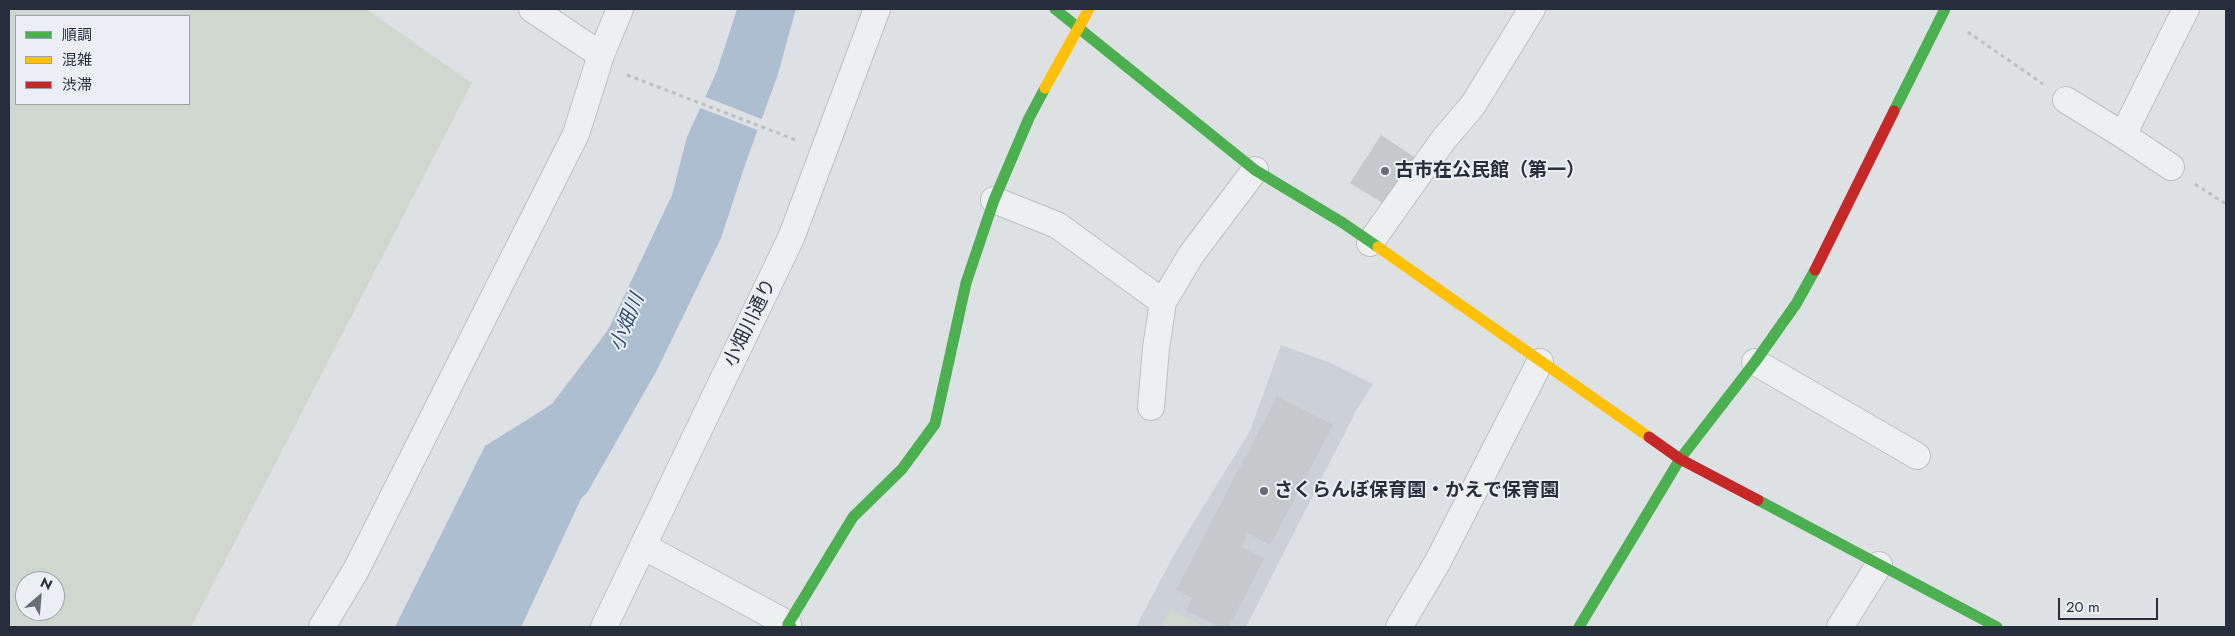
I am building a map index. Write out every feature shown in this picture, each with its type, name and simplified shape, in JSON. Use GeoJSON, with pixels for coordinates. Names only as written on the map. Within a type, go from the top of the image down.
{"type":"FeatureCollection","features":[{"type":"Feature","properties":{"kind":"street"},"geometry":{"type":"LineString","coordinates":[[532,9],[610,63]]}},
{"type":"Feature","properties":{"kind":"street"},"geometry":{"type":"LineString","coordinates":[[322,627],[356,570],[576,134],[610,63],[620,9]]}},
{"type":"Feature","properties":{"kind":"street","name":"小畑川通り"},"geometry":{"type":"LineString","coordinates":[[604,627],[791,238],[877,9]]}},
{"type":"Feature","properties":{"kind":"street"},"geometry":{"type":"LineString","coordinates":[[1055,9],[1255,170],[1343,223],[1680,459],[1996,627]]}},
{"type":"Feature","properties":{"kind":"street"},"geometry":{"type":"LineString","coordinates":[[643,546],[789,626],[853,516],[902,469],[935,424],[966,283],[994,200],[1029,118],[1088,9]]}},
{"type":"Feature","properties":{"kind":"street"},"geometry":{"type":"LineString","coordinates":[[1370,243],[1444,139],[1473,105],[1533,9]]}},
{"type":"Feature","properties":{"kind":"street"},"geometry":{"type":"LineString","coordinates":[[2123,135],[2186,9]]}},
{"type":"Feature","properties":{"kind":"street"},"geometry":{"type":"LineString","coordinates":[[1579,627],[1680,459],[1755,362],[1796,304],[1825,251],[1940,11]]}},
{"type":"Feature","properties":{"kind":"street"},"geometry":{"type":"LineString","coordinates":[[2066,100],[2171,167]]}},
{"type":"Feature","properties":{"kind":"street"},"geometry":{"type":"LineString","coordinates":[[1150,407],[1163,302],[1191,255],[1255,170]]}},
{"type":"Feature","properties":{"kind":"street"},"geometry":{"type":"LineString","coordinates":[[994,200],[1057,225],[1163,302]]}},
{"type":"Feature","properties":{"kind":"street"},"geometry":{"type":"LineString","coordinates":[[1399,627],[1437,563],[1540,362]]}},
{"type":"Feature","properties":{"kind":"street"},"geometry":{"type":"LineString","coordinates":[[1755,362],[1917,456]]}},
{"type":"Feature","properties":{"kind":"street"},"geometry":{"type":"LineString","coordinates":[[1840,627],[1879,564]]}},
{"type":"Feature","properties":{"kind":"path"},"geometry":{"type":"LineString","coordinates":[[1940,11],[2066,100]]}},
{"type":"Feature","properties":{"kind":"path"},"geometry":{"type":"LineString","coordinates":[[610,63],[805,144]]}},
{"type":"Feature","properties":{"kind":"path"},"geometry":{"type":"LineString","coordinates":[[2171,167],[2226,204]]}},
{"type":"Feature","properties":{"kind":"shaded area"},"geometry":{"type":"Polygon","coordinates":[[[9,9],[366,9],[472,83],[191,627],[9,627],[9,9]]]}},
{"type":"Feature","properties":{"kind":"shaded area","name":"さくらんぼ保育園・かえで保育園"},"geometry":{"type":"Polygon","coordinates":[[[1281,345],[1331,363],[1373,384],[1356,411],[1246,627],[1136,627],[1176,551],[1250,431],[1281,345]]]}},
{"type":"Feature","properties":{"kind":"shaded area"},"geometry":{"type":"Polygon","coordinates":[[[1170,609],[1205,627],[1161,627],[1170,609]]]}},
{"type":"Feature","properties":{"kind":"water"},"geometry":{"type":"Polygon","coordinates":[[[737,9],[796,9],[777,77],[721,238],[657,370],[587,493],[504,565],[479,608],[464,627],[395,627],[485,446],[552,404],[608,330],[672,195],[687,137],[717,71],[737,9]]]}},
{"type":"Feature","properties":{"kind":"pier"},"geometry":{"type":"Polygon","coordinates":[[[703,96],[764,120],[760,131],[698,107],[703,96]]]}},
{"type":"Feature","properties":{"kind":"building","name":"古市在公民館（第一）"},"geometry":{"type":"Polygon","coordinates":[[[1381,135],[1419,160],[1389,207],[1350,183],[1381,135]]]}},
{"type":"Feature","properties":{"kind":"building"},"geometry":{"type":"Polygon","coordinates":[[[1277,396],[1333,425],[1270,545],[1248,533],[1241,547],[1264,558],[1229,627],[1219,627],[1186,610],[1192,598],[1176,590],[1277,396]]]}},
{"type":"Feature","properties":{"kind":"waterway","name":"小畑川"},"geometry":{"type":"LineString","coordinates":[[488,627],[561,471]]}},
{"type":"Feature","properties":{"kind":"traffic: fast"},"geometry":{"type":"LineString","coordinates":[[1055,9],[1255,170],[1343,223],[1378,247]]}},
{"type":"Feature","properties":{"kind":"traffic: fast"},"geometry":{"type":"LineString","coordinates":[[1894,111],[1945,9]]}},
{"type":"Feature","properties":{"kind":"traffic: fast"},"geometry":{"type":"LineString","coordinates":[[791,627],[788,624],[853,517],[902,469],[935,424],[966,283],[994,200],[1029,118],[1045,88]]}},
{"type":"Feature","properties":{"kind":"traffic: fast"},"geometry":{"type":"LineString","coordinates":[[1579,627],[1680,459],[1755,362],[1796,304],[1815,270]]}},
{"type":"Feature","properties":{"kind":"traffic: fast"},"geometry":{"type":"LineString","coordinates":[[1758,500],[1997,627]]}},
{"type":"Feature","properties":{"kind":"traffic: slow"},"geometry":{"type":"LineString","coordinates":[[1045,88],[1089,9]]}},
{"type":"Feature","properties":{"kind":"traffic: slow"},"geometry":{"type":"LineString","coordinates":[[1378,247],[1649,437]]}},
{"type":"Feature","properties":{"kind":"traffic: jam"},"geometry":{"type":"LineString","coordinates":[[1815,270],[1894,111]]}},
{"type":"Feature","properties":{"kind":"traffic: jam"},"geometry":{"type":"LineString","coordinates":[[1649,437],[1680,459],[1758,500]]}},
{"type":"Feature","properties":{"kind":"place","name":"古市在公民館（第一）"},"geometry":{"type":"Point","coordinates":[1385,171]}},
{"type":"Feature","properties":{"kind":"place","name":"さくらんぼ保育園・かえで保育園"},"geometry":{"type":"Point","coordinates":[1264,491]}}]}
